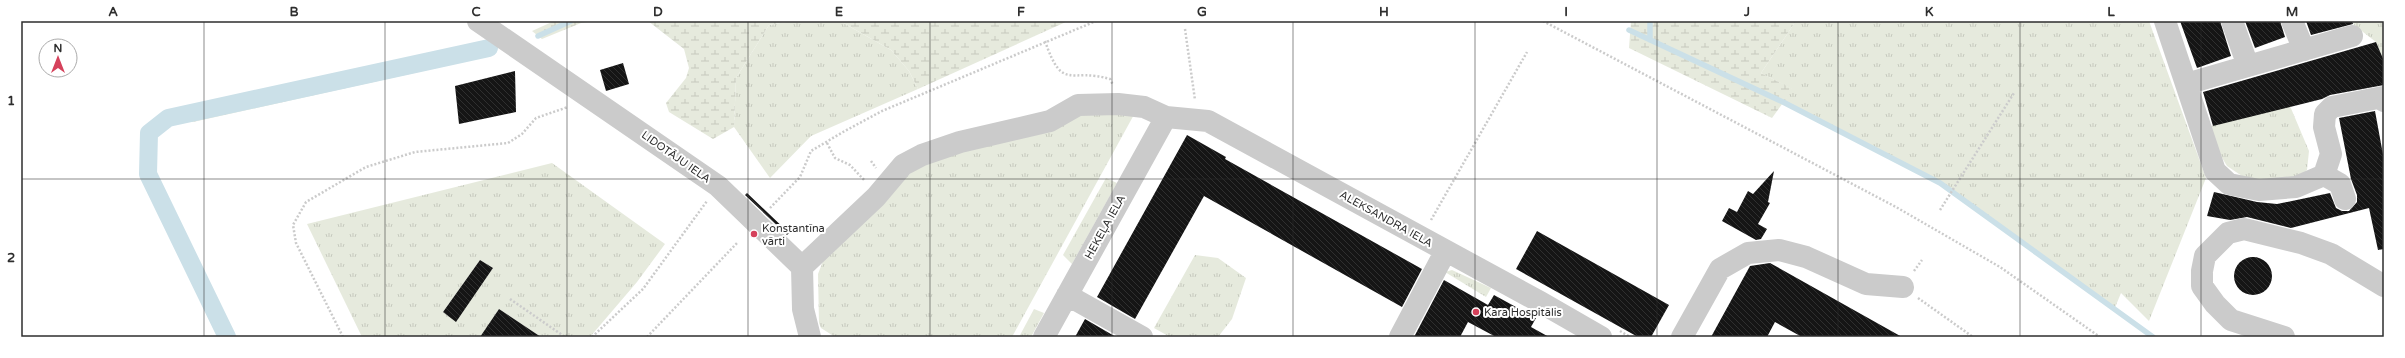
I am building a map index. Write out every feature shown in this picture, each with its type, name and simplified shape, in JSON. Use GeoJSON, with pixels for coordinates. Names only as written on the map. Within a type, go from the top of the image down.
{"type":"FeatureCollection","features":[{"type":"Feature","properties":{"kind":"street","name":"LIDOTĀJU IELA"},"geometry":{"type":"LineString","coordinates":[[478,21],[718,186],[802,266]]}},
{"type":"Feature","properties":{"kind":"street"},"geometry":{"type":"LineString","coordinates":[[2165,21],[2215,170],[2230,184],[2259,190],[2296,187],[2324,175],[2331,154],[2324,127],[2325,114],[2332,107],[2384,98]]}},
{"type":"Feature","properties":{"kind":"street"},"geometry":{"type":"LineString","coordinates":[[2232,21],[2248,66]]}},
{"type":"Feature","properties":{"kind":"street"},"geometry":{"type":"LineString","coordinates":[[2292,21],[2304,50]]}},
{"type":"Feature","properties":{"kind":"street"},"geometry":{"type":"LineString","coordinates":[[2186,84],[2352,36]]}},
{"type":"Feature","properties":{"kind":"street"},"geometry":{"type":"LineString","coordinates":[[810,337],[803,309],[802,266],[876,197],[903,165],[922,155],[960,142],[1050,121],[1078,105],[1118,104],[1144,107],[1166,117]]}},
{"type":"Feature","properties":{"kind":"street","name":"ALEKSANDRA IELA"},"geometry":{"type":"LineString","coordinates":[[1166,117],[1208,121],[1445,252],[1540,302],[1601,337]]}},
{"type":"Feature","properties":{"kind":"street","name":"HEKEĻA IELA"},"geometry":{"type":"LineString","coordinates":[[1044,337],[1166,117]]}},
{"type":"Feature","properties":{"kind":"street"},"geometry":{"type":"LineString","coordinates":[[2324,175],[2340,184],[2345,199]]}},
{"type":"Feature","properties":{"kind":"street"},"geometry":{"type":"LineString","coordinates":[[2284,337],[2231,320],[2215,304],[2202,286],[2202,272],[2205,256],[2228,233],[2244,229],[2300,243],[2331,254],[2384,286]]}},
{"type":"Feature","properties":{"kind":"street"},"geometry":{"type":"LineString","coordinates":[[1682,337],[1720,269],[1748,253],[1779,250],[1806,257],[1866,284],[1903,287]]}},
{"type":"Feature","properties":{"kind":"street"},"geometry":{"type":"LineString","coordinates":[[1400,337],[1445,252]]}},
{"type":"Feature","properties":{"kind":"street"},"geometry":{"type":"LineString","coordinates":[[1067,295],[1142,337]]}},
{"type":"Feature","properties":{"kind":"path"},"geometry":{"type":"LineString","coordinates":[[770,208],[800,177],[811,152],[842,132],[882,111],[1045,41],[1096,21]]}},
{"type":"Feature","properties":{"kind":"path"},"geometry":{"type":"LineString","coordinates":[[1543,21],[1896,206],[2000,267],[2100,337]]}},
{"type":"Feature","properties":{"kind":"path"},"geometry":{"type":"LineString","coordinates":[[1185,29],[1196,96],[1193,119]]}},
{"type":"Feature","properties":{"kind":"path"},"geometry":{"type":"LineString","coordinates":[[1045,41],[1051,59],[1060,72],[1068,76],[1098,75],[1110,79],[1116,91],[1118,104]]}},
{"type":"Feature","properties":{"kind":"path"},"geometry":{"type":"LineString","coordinates":[[1420,238],[1527,52]]}},
{"type":"Feature","properties":{"kind":"path"},"geometry":{"type":"LineString","coordinates":[[1940,210],[2014,93]]}},
{"type":"Feature","properties":{"kind":"path"},"geometry":{"type":"LineString","coordinates":[[343,337],[296,243],[293,225],[306,202],[366,167],[415,152],[508,143],[522,134],[536,118],[593,99]]}},
{"type":"Feature","properties":{"kind":"path"},"geometry":{"type":"LineString","coordinates":[[827,143],[835,158],[850,165],[862,178]]}},
{"type":"Feature","properties":{"kind":"path"},"geometry":{"type":"LineString","coordinates":[[592,337],[642,289],[718,186]]}},
{"type":"Feature","properties":{"kind":"path"},"geometry":{"type":"LineString","coordinates":[[647,337],[738,242]]}},
{"type":"Feature","properties":{"kind":"path"},"geometry":{"type":"LineString","coordinates":[[1903,287],[1973,337]]}},
{"type":"Feature","properties":{"kind":"path"},"geometry":{"type":"LineString","coordinates":[[510,299],[565,337]]}},
{"type":"Feature","properties":{"kind":"green space"},"geometry":{"type":"Polygon","coordinates":[[[554,21],[595,21],[581,23],[542,39],[532,31],[554,21]]]}},
{"type":"Feature","properties":{"kind":"green space"},"geometry":{"type":"Polygon","coordinates":[[[648,21],[792,21],[769,25],[736,78],[734,127],[713,139],[669,112],[666,103],[686,78],[689,68],[684,49],[648,21]]]}},
{"type":"Feature","properties":{"kind":"green space"},"geometry":{"type":"Polygon","coordinates":[[[792,21],[840,21],[891,50],[909,71],[918,89],[811,136],[770,178],[734,127],[736,78],[769,25],[792,21]]]}},
{"type":"Feature","properties":{"kind":"green space"},"geometry":{"type":"Polygon","coordinates":[[[840,21],[1068,21],[918,89],[909,71],[891,50],[840,21]]]}},
{"type":"Feature","properties":{"kind":"green space"},"geometry":{"type":"Polygon","coordinates":[[[1631,21],[1796,21],[1761,73],[1793,89],[1772,118],[1629,48],[1631,21]]]}},
{"type":"Feature","properties":{"kind":"green space"},"geometry":{"type":"Polygon","coordinates":[[[1796,21],[2149,21],[2206,178],[2149,321],[2121,293],[2114,310],[1940,183],[1783,102],[1792,89],[1761,73],[1796,21]]]}},
{"type":"Feature","properties":{"kind":"green space"},"geometry":{"type":"Polygon","coordinates":[[[2352,21],[2384,21],[2384,61],[2376,42],[2354,25],[2352,21]]]}},
{"type":"Feature","properties":{"kind":"green space"},"geometry":{"type":"Polygon","coordinates":[[[472,46],[477,50],[468,61],[193,122],[181,122],[168,118],[189,107],[472,46]]]}},
{"type":"Feature","properties":{"kind":"green space"},"geometry":{"type":"Polygon","coordinates":[[[2290,106],[2309,151],[2307,170],[2294,180],[2248,180],[2227,166],[2212,141],[2211,126],[2290,106]]]}},
{"type":"Feature","properties":{"kind":"green space"},"geometry":{"type":"Polygon","coordinates":[[[1136,111],[1012,337],[835,337],[821,328],[819,323],[818,274],[823,261],[879,201],[921,164],[1077,112],[1136,111]]]}},
{"type":"Feature","properties":{"kind":"green space"},"geometry":{"type":"Polygon","coordinates":[[[552,163],[665,244],[637,282],[590,337],[541,337],[499,309],[481,337],[362,337],[307,224],[552,163]],[[480,260],[443,312],[456,321],[493,268],[480,260]]]}},
{"type":"Feature","properties":{"kind":"green space"},"geometry":{"type":"Polygon","coordinates":[[[1106,178],[1117,183],[1072,264],[1063,255],[1106,178]]]}},
{"type":"Feature","properties":{"kind":"green space"},"geometry":{"type":"Polygon","coordinates":[[[1195,255],[1218,258],[1246,278],[1232,319],[1218,337],[1170,337],[1154,328],[1195,255]]]}},
{"type":"Feature","properties":{"kind":"green space"},"geometry":{"type":"Polygon","coordinates":[[[1452,270],[1491,288],[1486,297],[1445,272],[1452,270]]]}},
{"type":"Feature","properties":{"kind":"green space"},"geometry":{"type":"Polygon","coordinates":[[[1034,309],[1044,313],[1031,337],[1019,337],[1034,309]]]}},
{"type":"Feature","properties":{"kind":"building"},"geometry":{"type":"Polygon","coordinates":[[[2180,21],[2220,21],[2231,56],[2197,68],[2180,21]]]}},
{"type":"Feature","properties":{"kind":"building"},"geometry":{"type":"Polygon","coordinates":[[[2245,21],[2280,21],[2285,37],[2255,48],[2245,21]]]}},
{"type":"Feature","properties":{"kind":"building"},"geometry":{"type":"Polygon","coordinates":[[[2306,21],[2352,21],[2353,24],[2311,35],[2306,21]]]}},
{"type":"Feature","properties":{"kind":"building"},"geometry":{"type":"Polygon","coordinates":[[[2376,42],[2384,61],[2384,85],[2330,95],[2322,99],[2213,126],[2203,92],[2376,42]]]}},
{"type":"Feature","properties":{"kind":"building"},"geometry":{"type":"Polygon","coordinates":[[[623,63],[629,84],[606,91],[600,70],[623,63]]]}},
{"type":"Feature","properties":{"kind":"building"},"geometry":{"type":"Polygon","coordinates":[[[515,71],[516,112],[459,124],[455,86],[515,71]]]}},
{"type":"Feature","properties":{"kind":"building"},"geometry":{"type":"Polygon","coordinates":[[[2375,111],[2384,160],[2384,249],[2378,250],[2369,208],[2291,228],[2247,217],[2230,220],[2207,216],[2214,192],[2257,202],[2277,204],[2330,193],[2336,208],[2342,211],[2349,211],[2357,202],[2357,195],[2351,179],[2339,118],[2375,111]]]}},
{"type":"Feature","properties":{"kind":"building"},"geometry":{"type":"Polygon","coordinates":[[[1187,135],[1226,157],[1225,159],[1422,269],[1402,307],[1204,196],[1135,319],[1097,297],[1187,135]]]}},
{"type":"Feature","properties":{"kind":"building"},"geometry":{"type":"Polygon","coordinates":[[[1774,171],[1768,202],[1770,203],[1758,224],[1767,229],[1761,239],[1756,240],[1722,221],[1729,208],[1737,212],[1748,191],[1753,194],[1774,171]]]}},
{"type":"Feature","properties":{"kind":"building"},"geometry":{"type":"Polygon","coordinates":[[[747,193],[789,233],[787,235],[745,195],[747,193]]]}},
{"type":"Feature","properties":{"kind":"building"},"geometry":{"type":"Polygon","coordinates":[[[1537,231],[1669,305],[1651,337],[1638,337],[1516,269],[1537,231]]]}},
{"type":"Feature","properties":{"kind":"building"},"geometry":{"type":"Polygon","coordinates":[[[2249,257],[2257,257],[2267,262],[2271,269],[2271,283],[2267,290],[2257,295],[2249,295],[2239,290],[2237,287],[2234,280],[2234,272],[2239,262],[2242,260],[2249,257]]]}},
{"type":"Feature","properties":{"kind":"building"},"geometry":{"type":"Polygon","coordinates":[[[480,260],[493,268],[456,322],[443,312],[480,260]]]}},
{"type":"Feature","properties":{"kind":"building"},"geometry":{"type":"Polygon","coordinates":[[[1770,263],[1902,337],[1802,337],[1775,322],[1767,337],[1711,337],[1750,266],[1770,263]]]}},
{"type":"Feature","properties":{"kind":"building","name":"Kara Hospitālis"},"geometry":{"type":"Polygon","coordinates":[[[1444,280],[1488,305],[1494,295],[1536,318],[1531,327],[1549,337],[1496,337],[1468,322],[1460,337],[1414,337],[1444,280]]]}},
{"type":"Feature","properties":{"kind":"building"},"geometry":{"type":"Polygon","coordinates":[[[499,309],[541,337],[480,337],[499,309]]]}},
{"type":"Feature","properties":{"kind":"building"},"geometry":{"type":"Polygon","coordinates":[[[1085,319],[1116,337],[1075,337],[1085,319]]]}},
{"type":"Feature","properties":{"kind":"waterway"},"geometry":{"type":"LineString","coordinates":[[538,36],[571,21]]}},
{"type":"Feature","properties":{"kind":"waterway"},"geometry":{"type":"LineString","coordinates":[[1650,21],[1650,40]]}},
{"type":"Feature","properties":{"kind":"waterway"},"geometry":{"type":"LineString","coordinates":[[1629,30],[1783,102],[1940,183],[2153,337]]}},
{"type":"Feature","properties":{"kind":"waterway"},"geometry":{"type":"LineString","coordinates":[[227,337],[148,174],[149,133],[168,118],[489,48]]}},
{"type":"Feature","properties":{"kind":"place","name":"Konstantīna vārti"},"geometry":{"type":"Point","coordinates":[754,234]}},
{"type":"Feature","properties":{"kind":"place","name":"Kara Hospitālis"},"geometry":{"type":"Point","coordinates":[1476,312]}}]}
